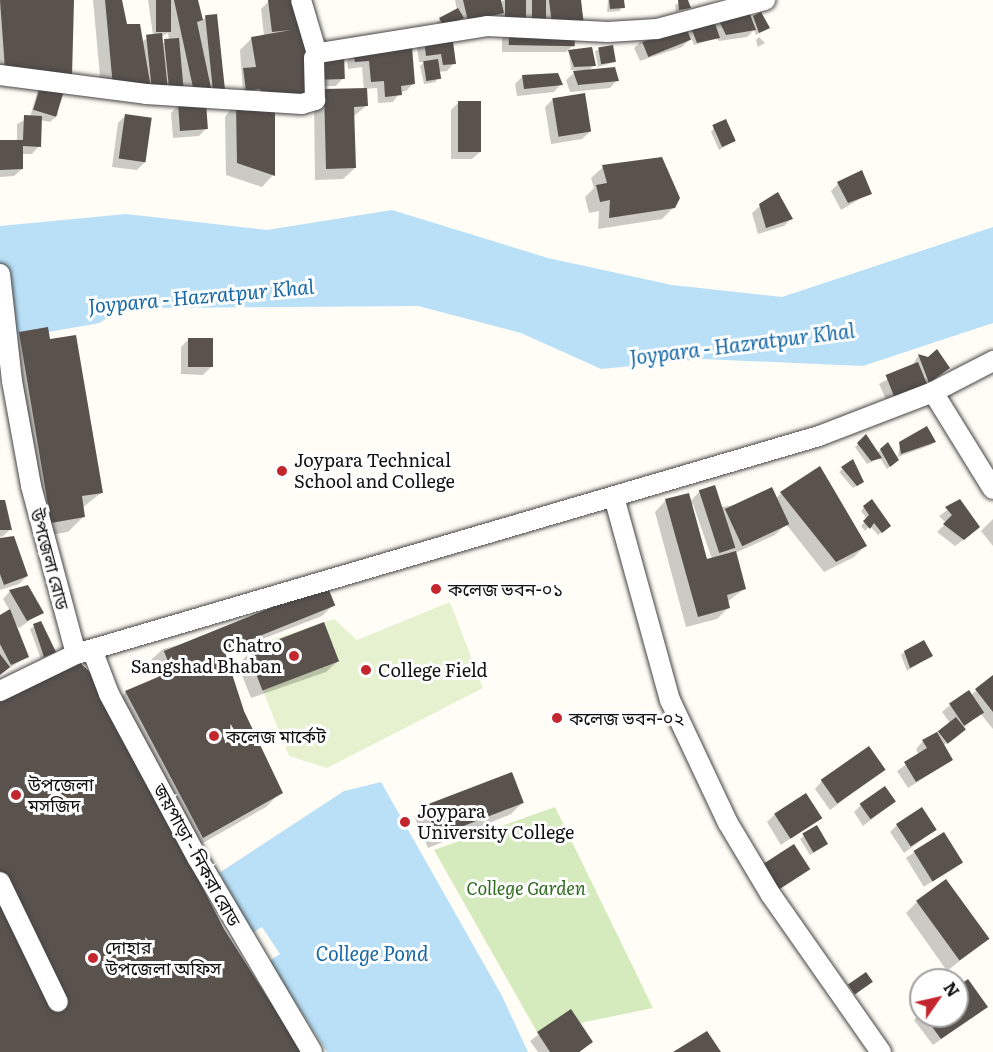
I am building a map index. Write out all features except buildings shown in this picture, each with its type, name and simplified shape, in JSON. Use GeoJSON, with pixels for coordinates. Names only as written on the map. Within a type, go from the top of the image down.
{"type":"FeatureCollection","features":[{"type":"Feature","properties":{"kind":"street"},"geometry":{"type":"LineString","coordinates":[[0,75],[146,94],[302,104],[313,102],[317,95],[316,54],[301,0]]}},
{"type":"Feature","properties":{"kind":"street"},"geometry":{"type":"LineString","coordinates":[[316,54],[487,26],[608,32],[657,28],[765,0]]}},
{"type":"Feature","properties":{"kind":"street","name":"উপজেলা রোড"},"geometry":{"type":"LineString","coordinates":[[0,274],[12,381],[31,486],[85,653]]}},
{"type":"Feature","properties":{"kind":"street"},"geometry":{"type":"LineString","coordinates":[[0,691],[85,653],[819,436],[933,392],[993,362]]}},
{"type":"Feature","properties":{"kind":"street"},"geometry":{"type":"LineString","coordinates":[[933,392],[993,489]]}},
{"type":"Feature","properties":{"kind":"street"},"geometry":{"type":"LineString","coordinates":[[614,497],[670,700],[728,824],[771,895],[881,1052]]}},
{"type":"Feature","properties":{"kind":"street","name":"জয়পাড়া - নিকরা রোড"},"geometry":{"type":"LineString","coordinates":[[85,653],[198,859],[312,1052]]}},
{"type":"Feature","properties":{"kind":"street"},"geometry":{"type":"LineString","coordinates":[[0,882],[58,1002]]}},
{"type":"Feature","properties":{"kind":"green space","name":"College Field"},"geometry":{"type":"Polygon","coordinates":[[[450,602],[483,688],[327,768],[289,756],[246,648],[334,619],[357,640],[450,602]]]}},
{"type":"Feature","properties":{"kind":"green space","name":"College Garden"},"geometry":{"type":"Polygon","coordinates":[[[555,807],[653,1008],[537,1032],[434,850],[555,807]]]}},
{"type":"Feature","properties":{"kind":"water"},"geometry":{"type":"Polygon","coordinates":[[[392,210],[548,258],[672,285],[782,297],[993,227],[993,323],[863,366],[703,359],[601,369],[521,333],[418,306],[54,309],[0,321],[0,226],[126,214],[267,230],[392,210]]]}},
{"type":"Feature","properties":{"kind":"water","name":"College Pond"},"geometry":{"type":"Polygon","coordinates":[[[381,782],[502,996],[528,1052],[327,1052],[269,961],[280,954],[262,927],[252,933],[219,873],[344,791],[381,782]]]}},
{"type":"Feature","properties":{"kind":"waterway","name":"Joypara - Hazratpur Khal"},"geometry":{"type":"LineString","coordinates":[[0,321],[93,305]]}},
{"type":"Feature","properties":{"kind":"place","name":"Joypara Technical School and College"},"geometry":{"type":"Point","coordinates":[282,471]}},
{"type":"Feature","properties":{"kind":"place","name":"কলেজ ভবন-০১"},"geometry":{"type":"Point","coordinates":[436,589]}},
{"type":"Feature","properties":{"kind":"place","name":"Chatro Sangshad Bhaban"},"geometry":{"type":"Point","coordinates":[294,656]}},
{"type":"Feature","properties":{"kind":"place","name":"College Field"},"geometry":{"type":"Point","coordinates":[366,670]}},
{"type":"Feature","properties":{"kind":"place","name":"কলেজ ভবন-০২"},"geometry":{"type":"Point","coordinates":[557,718]}},
{"type":"Feature","properties":{"kind":"place","name":"কলেজ মার্কেট"},"geometry":{"type":"Point","coordinates":[214,736]}},
{"type":"Feature","properties":{"kind":"place","name":"উপজেলা মসজিদ"},"geometry":{"type":"Point","coordinates":[16,795]}},
{"type":"Feature","properties":{"kind":"place","name":"Joypara University College"},"geometry":{"type":"Point","coordinates":[405,822]}},
{"type":"Feature","properties":{"kind":"place","name":"দোহার উপজেলা অফিস"},"geometry":{"type":"Point","coordinates":[93,958]}}]}
